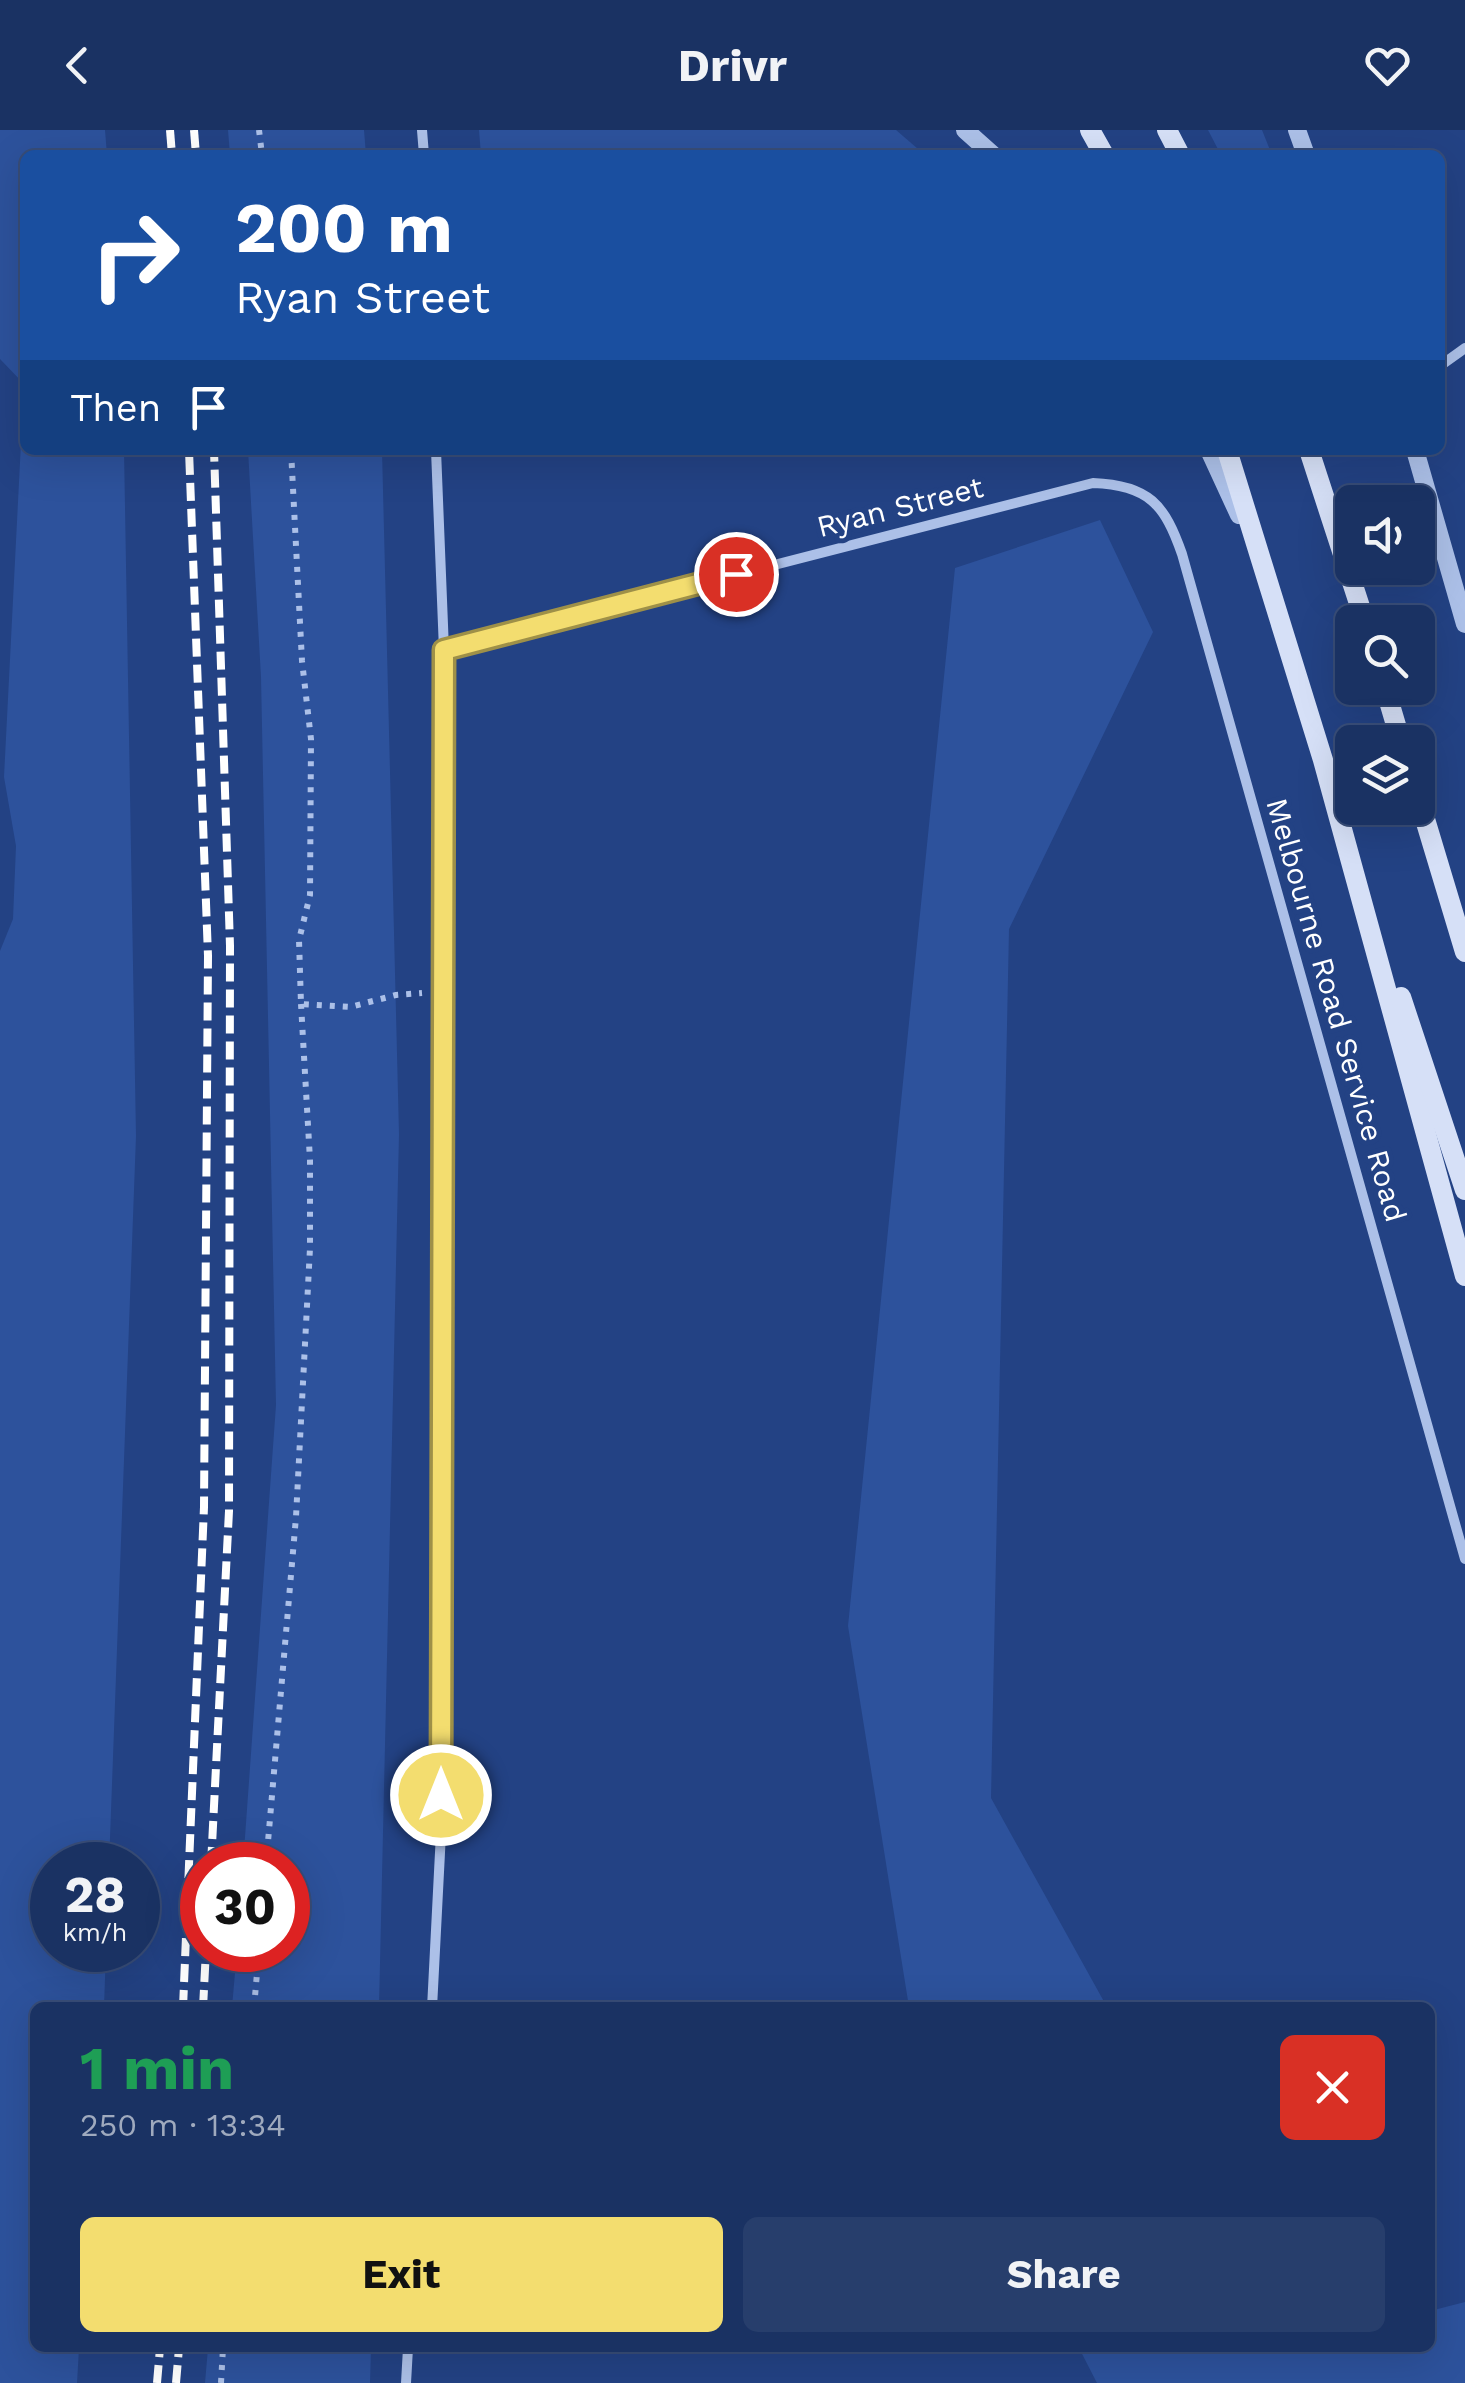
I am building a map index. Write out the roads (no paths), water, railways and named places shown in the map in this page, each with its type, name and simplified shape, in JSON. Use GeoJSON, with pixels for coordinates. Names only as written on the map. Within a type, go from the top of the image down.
{"type":"FeatureCollection","features":[{"type":"Feature","properties":{"kind":"main road"},"geometry":{"type":"LineString","coordinates":[[1230,455],[1323,760],[1465,1190]]}},
{"type":"Feature","properties":{"kind":"main road"},"geometry":{"type":"LineString","coordinates":[[1311,455],[1359,605]]}},
{"type":"Feature","properties":{"kind":"main road"},"geometry":{"type":"LineString","coordinates":[[1323,760],[1465,1276]]}},
{"type":"Feature","properties":{"kind":"main road"},"geometry":{"type":"LineString","coordinates":[[1427,825],[1465,952]]}},
{"type":"Feature","properties":{"kind":"street"},"geometry":{"type":"LineString","coordinates":[[965,130],[987,150]]}},
{"type":"Feature","properties":{"kind":"street"},"geometry":{"type":"LineString","coordinates":[[432,2002],[441,1813],[444,650],[436,455]]}},
{"type":"Feature","properties":{"kind":"street"},"geometry":{"type":"LineString","coordinates":[[1212,455],[1265,570]]}},
{"type":"Feature","properties":{"kind":"street"},"geometry":{"type":"LineString","coordinates":[[1416,455],[1465,624]]}},
{"type":"Feature","properties":{"kind":"street","name":"Ryan Street"},"geometry":{"type":"LineString","coordinates":[[444,650],[1094,483],[1136,489]]}},
{"type":"Feature","properties":{"kind":"street","name":"Melbourne Road Service Road"},"geometry":{"type":"LineString","coordinates":[[1136,489],[1158,505],[1170,522],[1182,554],[1465,1559]]}},
{"type":"Feature","properties":{"kind":"street"},"geometry":{"type":"LineString","coordinates":[[406,2383],[408,2352]]}},
{"type":"Feature","properties":{"kind":"railway"},"geometry":{"type":"LineString","coordinates":[[170,130],[172,150]]}},
{"type":"Feature","properties":{"kind":"railway"},"geometry":{"type":"LineString","coordinates":[[194,130],[196,150]]}},
{"type":"Feature","properties":{"kind":"railway"},"geometry":{"type":"LineString","coordinates":[[183,2002],[204,1507],[208,956],[189,455]]}},
{"type":"Feature","properties":{"kind":"railway"},"geometry":{"type":"LineString","coordinates":[[212,1842],[229,1511],[230,946],[214,455]]}},
{"type":"Feature","properties":{"kind":"railway"},"geometry":{"type":"LineString","coordinates":[[203,2002],[205,1972]]}},
{"type":"Feature","properties":{"kind":"railway"},"geometry":{"type":"LineString","coordinates":[[157,2383],[160,2352]]}},
{"type":"Feature","properties":{"kind":"railway"},"geometry":{"type":"LineString","coordinates":[[176,2383],[179,2352]]}}]}
